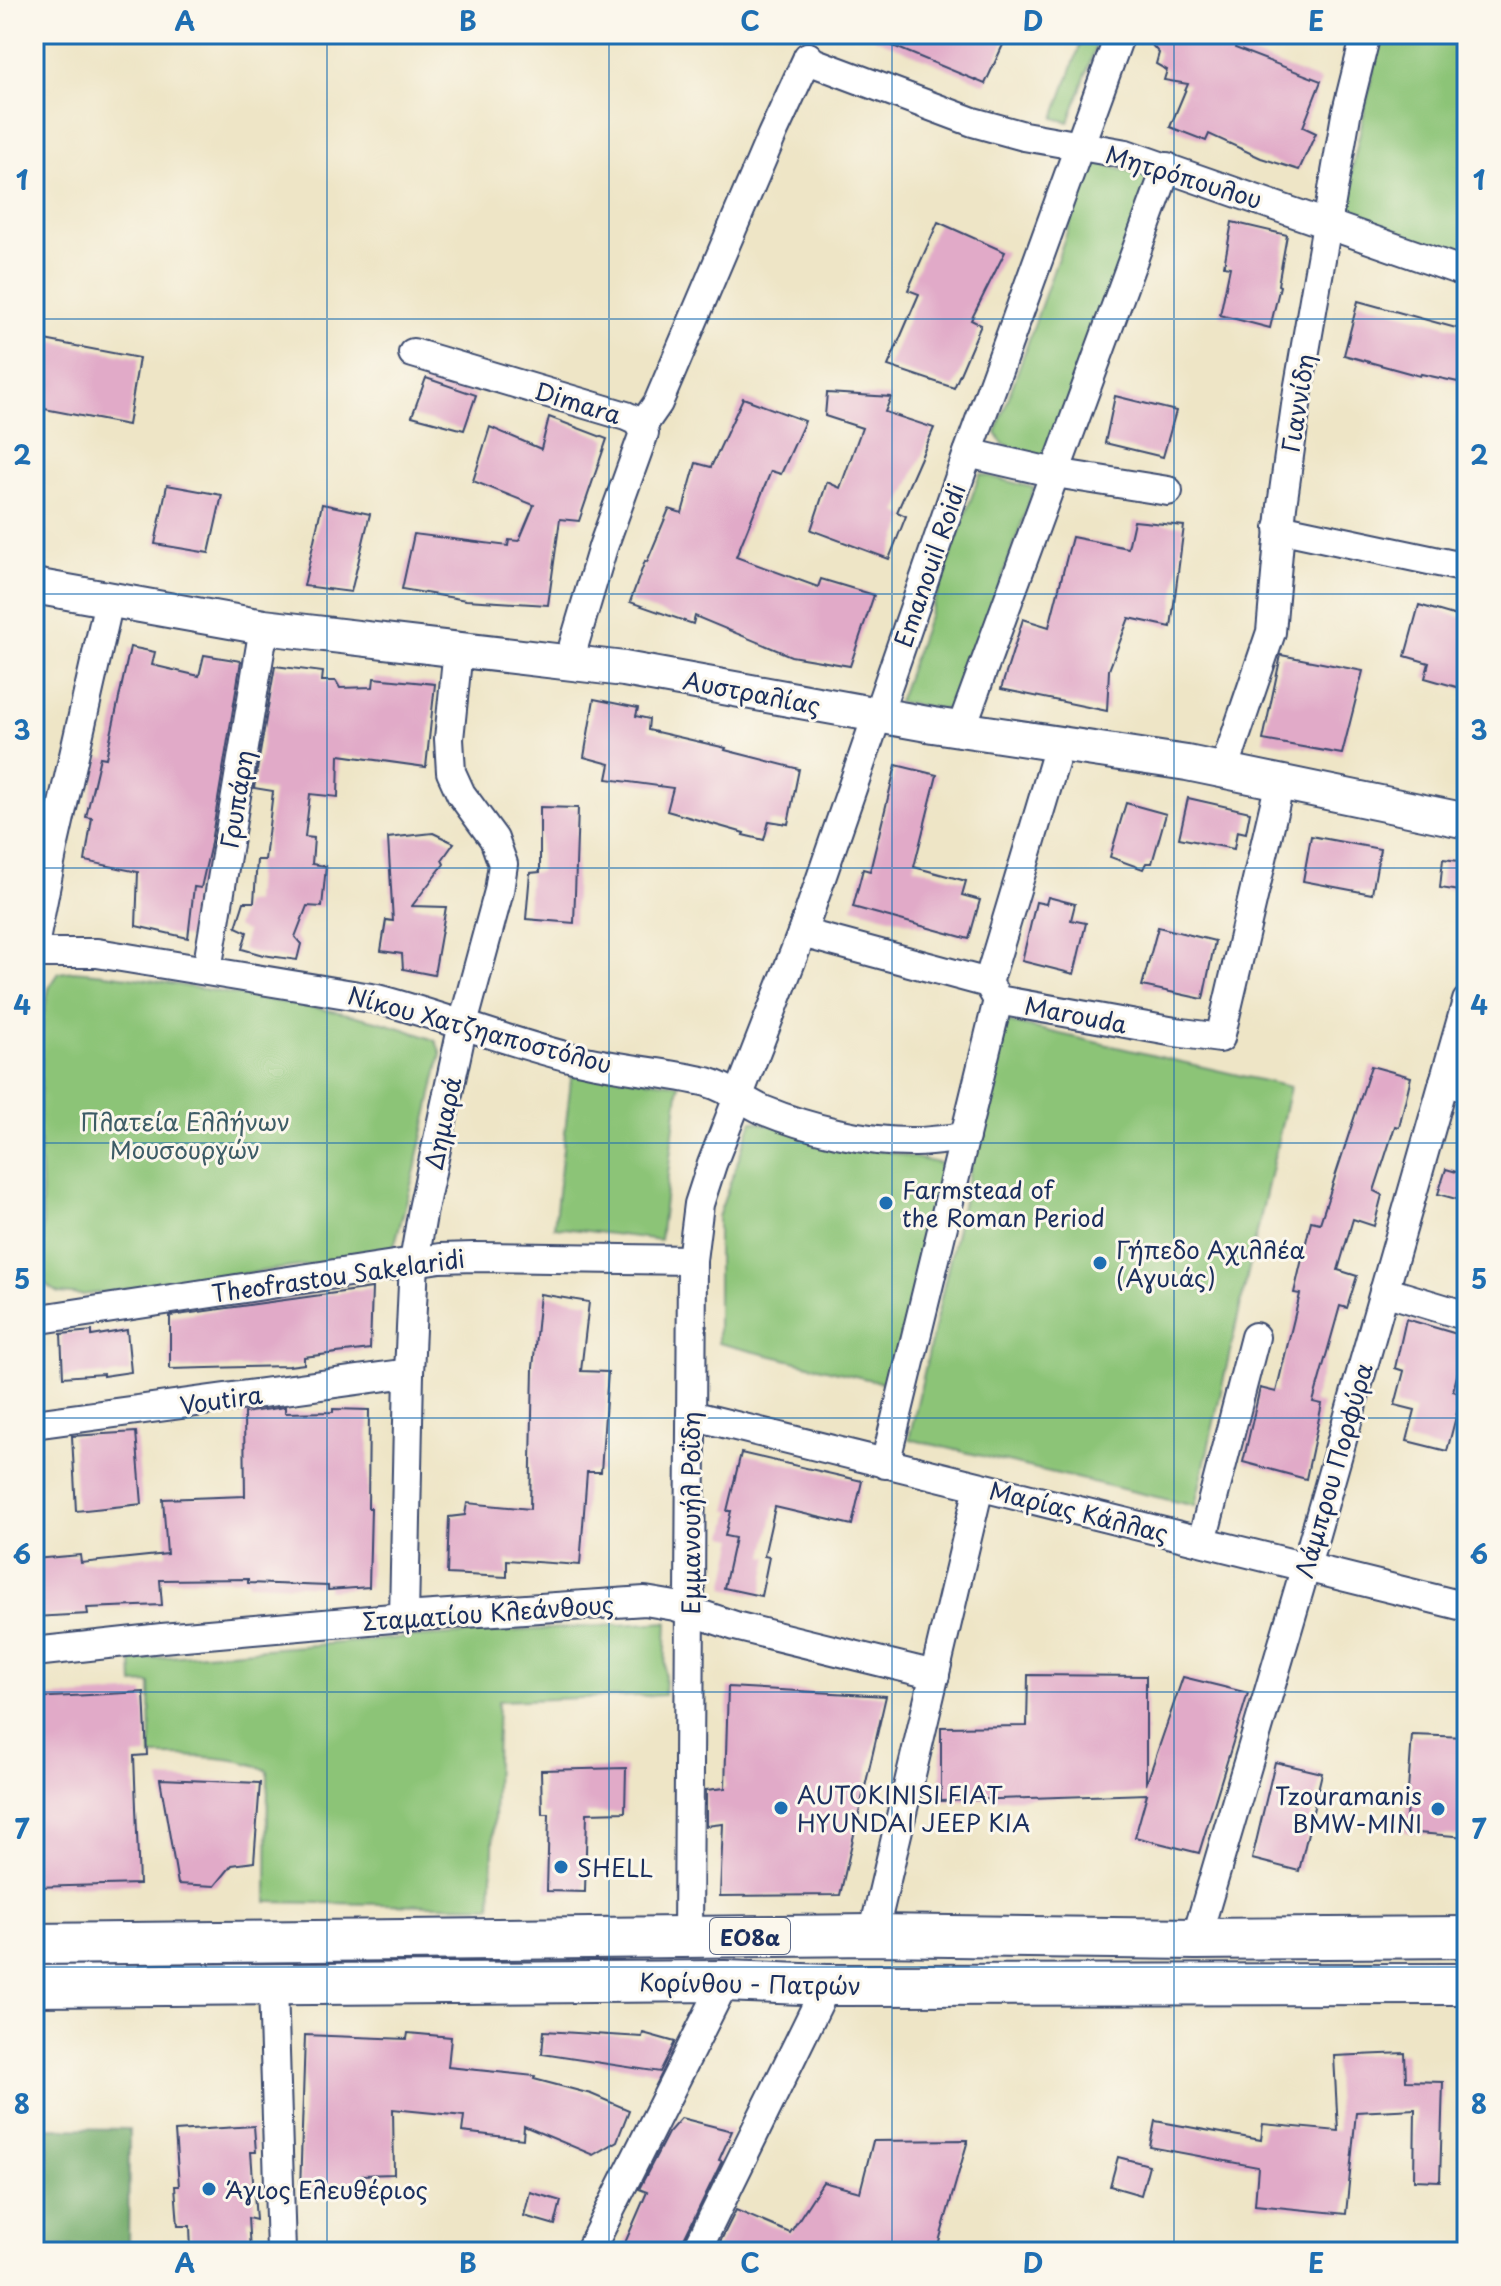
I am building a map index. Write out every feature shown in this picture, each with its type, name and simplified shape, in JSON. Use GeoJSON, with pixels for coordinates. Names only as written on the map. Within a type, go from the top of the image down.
{"type":"FeatureCollection","features":[{"type":"Feature","properties":{"kind":"highway","name":"Κορίνθου - Πατρών"},"geometry":{"type":"LineString","coordinates":[[34,1944],[873,1935],[1196,1939],[1467,1937]]}},
{"type":"Feature","properties":{"kind":"highway","name":"Κορίνθου - Πατρών"},"geometry":{"type":"LineString","coordinates":[[34,1986],[725,1981],[827,1985],[1467,1984]]}},
{"type":"Feature","properties":{"kind":"main road","name":"Αυστραλίας"},"geometry":{"type":"LineString","coordinates":[[34,586],[264,627],[569,661],[668,676],[876,716],[1142,755],[1467,821]]}},
{"type":"Feature","properties":{"kind":"street","name":"Emanouil Roidi"},"geometry":{"type":"LineString","coordinates":[[740,1097],[802,933],[968,453],[1120,34]]}},
{"type":"Feature","properties":{"kind":"street","name":"Γιαννίδη"},"geometry":{"type":"LineString","coordinates":[[1224,770],[1271,632],[1279,528],[1298,391],[1346,115],[1366,34]]}},
{"type":"Feature","properties":{"kind":"street","name":"Μητρόπουλου"},"geometry":{"type":"LineString","coordinates":[[807,46],[813,62],[973,122],[1024,136],[1126,154],[1467,273]]}},
{"type":"Feature","properties":{"kind":"street"},"geometry":{"type":"LineString","coordinates":[[642,426],[658,403],[807,46]]}},
{"type":"Feature","properties":{"kind":"street"},"geometry":{"type":"LineString","coordinates":[[961,729],[1167,167]]}},
{"type":"Feature","properties":{"kind":"street","name":"Dimara"},"geometry":{"type":"LineString","coordinates":[[413,353],[626,416],[642,426],[641,444],[603,547],[569,661]]}},
{"type":"Feature","properties":{"kind":"street"},"geometry":{"type":"LineString","coordinates":[[968,453],[1055,473],[1168,491]]}},
{"type":"Feature","properties":{"kind":"street"},"geometry":{"type":"LineString","coordinates":[[1279,528],[1467,568]]}},
{"type":"Feature","properties":{"kind":"street"},"geometry":{"type":"LineString","coordinates":[[34,946],[109,601]]}},
{"type":"Feature","properties":{"kind":"street","name":"Γρυπάρη"},"geometry":{"type":"LineString","coordinates":[[207,970],[264,627]]}},
{"type":"Feature","properties":{"kind":"street","name":"Δημαρά"},"geometry":{"type":"LineString","coordinates":[[404,1617],[414,1262],[463,1024],[499,891],[503,864],[494,839],[461,794],[451,772],[449,739],[458,649]]}},
{"type":"Feature","properties":{"kind":"street"},"geometry":{"type":"LineString","coordinates":[[885,1464],[965,1137],[993,991],[1060,743]]}},
{"type":"Feature","properties":{"kind":"street","name":"Marouda"},"geometry":{"type":"LineString","coordinates":[[802,933],[993,991],[1175,1032],[1220,1038],[1280,782]]}},
{"type":"Feature","properties":{"kind":"street","name":"Νίκου Χατζηαποστόλου"},"geometry":{"type":"LineString","coordinates":[[34,953],[97,953],[377,999],[577,1059],[707,1082],[775,1114],[837,1132],[916,1142],[965,1137]]}},
{"type":"Feature","properties":{"kind":"street","name":"Λάμπρου Πορφύρα"},"geometry":{"type":"LineString","coordinates":[[1196,1939],[1384,1291],[1455,1085],[1467,1001]]}},
{"type":"Feature","properties":{"kind":"street","name":"Εμμανουήλ Ροΐδη"},"geometry":{"type":"LineString","coordinates":[[688,1937],[692,1260],[699,1204],[740,1097]]}},
{"type":"Feature","properties":{"kind":"street","name":"Theofrastou Sakelaridi"},"geometry":{"type":"LineString","coordinates":[[34,1320],[414,1262],[475,1257],[692,1260]]}},
{"type":"Feature","properties":{"kind":"street"},"geometry":{"type":"LineString","coordinates":[[1384,1291],[1467,1316]]}},
{"type":"Feature","properties":{"kind":"street"},"geometry":{"type":"LineString","coordinates":[[1202,1541],[1255,1337]]}},
{"type":"Feature","properties":{"kind":"street","name":"Voutira"},"geometry":{"type":"LineString","coordinates":[[34,1424],[409,1373]]}},
{"type":"Feature","properties":{"kind":"street","name":"Μαρίας Κάλλας"},"geometry":{"type":"LineString","coordinates":[[691,1415],[1467,1607]]}},
{"type":"Feature","properties":{"kind":"street"},"geometry":{"type":"LineString","coordinates":[[873,1935],[979,1487]]}},
{"type":"Feature","properties":{"kind":"street","name":"Σταματίου Κλεάνθους"},"geometry":{"type":"LineString","coordinates":[[34,1652],[404,1617],[615,1602],[663,1603],[735,1626],[935,1675]]}},
{"type":"Feature","properties":{"kind":"street"},"geometry":{"type":"LineString","coordinates":[[589,2252],[725,1981]]}},
{"type":"Feature","properties":{"kind":"street"},"geometry":{"type":"LineString","coordinates":[[273,1985],[281,2252]]}},
{"type":"Feature","properties":{"kind":"street"},"geometry":{"type":"LineString","coordinates":[[696,2252],[827,1985]]}},
{"type":"Feature","properties":{"kind":"green space"},"geometry":{"type":"Polygon","coordinates":[[[1084,34],[1100,34],[1069,122],[1054,118],[1084,34]]]}},
{"type":"Feature","properties":{"kind":"green space"},"geometry":{"type":"Polygon","coordinates":[[[1381,34],[1467,34],[1467,255],[1361,221],[1348,213],[1346,197],[1381,34]]]}},
{"type":"Feature","properties":{"kind":"green space"},"geometry":{"type":"Polygon","coordinates":[[[1092,161],[1151,178],[1047,458],[1003,444],[996,433],[1092,161]]]}},
{"type":"Feature","properties":{"kind":"green space"},"geometry":{"type":"Polygon","coordinates":[[[980,474],[1034,488],[955,711],[898,702],[980,474]]]}},
{"type":"Feature","properties":{"kind":"green space","name":"Πλατεία Ελλήνων Μουσουργών"},"geometry":{"type":"Polygon","coordinates":[[[73,971],[138,978],[342,1013],[436,1041],[441,1054],[392,1254],[82,1295],[59,1293],[45,1284],[39,1129],[43,1017],[49,988],[59,973],[73,971]]]}},
{"type":"Feature","properties":{"kind":"green space","name":"Γήπεδο Αχιλλέα (Αγυιάς)"},"geometry":{"type":"Polygon","coordinates":[[[1004,1021],[1290,1087],[1195,1506],[909,1439],[1004,1021]]]}},
{"type":"Feature","properties":{"kind":"green space"},"geometry":{"type":"Polygon","coordinates":[[[572,1071],[679,1084],[660,1240],[554,1227],[572,1071]]]}},
{"type":"Feature","properties":{"kind":"green space"},"geometry":{"type":"Polygon","coordinates":[[[752,1121],[947,1165],[892,1385],[718,1343],[718,1217],[752,1121]]]}},
{"type":"Feature","properties":{"kind":"green space"},"geometry":{"type":"Polygon","coordinates":[[[667,1622],[664,1695],[498,1701],[491,1906],[267,1902],[268,1771],[227,1759],[151,1756],[150,1683],[133,1684],[132,1660],[400,1638],[667,1622]]]}},
{"type":"Feature","properties":{"kind":"green space"},"geometry":{"type":"Polygon","coordinates":[[[48,2128],[129,2129],[128,2252],[107,2252],[107,2247],[47,2246],[48,2128]]]}},
{"type":"Feature","properties":{"kind":"building"},"geometry":{"type":"Polygon","coordinates":[[[864,34],[1008,34],[985,84],[864,34]]]}},
{"type":"Feature","properties":{"kind":"building"},"geometry":{"type":"Polygon","coordinates":[[[1142,34],[1218,34],[1236,44],[1235,48],[1321,81],[1303,127],[1316,133],[1299,170],[1261,158],[1209,134],[1206,141],[1170,127],[1188,84],[1164,80],[1167,70],[1156,64],[1159,53],[1142,34]]]}},
{"type":"Feature","properties":{"kind":"building"},"geometry":{"type":"Polygon","coordinates":[[[938,222],[1005,252],[971,320],[981,325],[954,388],[888,366],[919,294],[908,290],[938,222]]]}},
{"type":"Feature","properties":{"kind":"building"},"geometry":{"type":"Polygon","coordinates":[[[1232,222],[1287,235],[1270,328],[1220,315],[1230,267],[1224,266],[1232,222]]]}},
{"type":"Feature","properties":{"kind":"building"},"geometry":{"type":"Polygon","coordinates":[[[1358,301],[1467,331],[1467,384],[1420,376],[1344,355],[1358,301]]]}},
{"type":"Feature","properties":{"kind":"building"},"geometry":{"type":"Polygon","coordinates":[[[34,338],[139,358],[128,425],[34,407],[34,338]]]}},
{"type":"Feature","properties":{"kind":"building"},"geometry":{"type":"Polygon","coordinates":[[[426,378],[476,395],[464,430],[412,416],[426,378]]]}},
{"type":"Feature","properties":{"kind":"building"},"geometry":{"type":"Polygon","coordinates":[[[827,393],[891,397],[885,412],[934,428],[897,512],[906,516],[889,559],[811,530],[827,482],[840,488],[862,428],[825,416],[827,393]]]}},
{"type":"Feature","properties":{"kind":"building"},"geometry":{"type":"Polygon","coordinates":[[[1115,396],[1176,411],[1163,457],[1105,443],[1115,396]]]}},
{"type":"Feature","properties":{"kind":"building"},"geometry":{"type":"Polygon","coordinates":[[[743,398],[805,421],[781,474],[771,471],[736,557],[818,587],[821,579],[874,595],[850,666],[791,656],[695,616],[693,624],[630,602],[669,509],[682,513],[696,463],[711,467],[743,398]]]}},
{"type":"Feature","properties":{"kind":"building"},"geometry":{"type":"Polygon","coordinates":[[[549,417],[607,439],[579,521],[560,519],[548,605],[466,600],[402,589],[414,534],[508,546],[509,540],[519,541],[534,505],[473,481],[490,427],[541,449],[549,417]]]}},
{"type":"Feature","properties":{"kind":"building"},"geometry":{"type":"Polygon","coordinates":[[[167,485],[222,495],[209,553],[155,544],[167,485]]]}},
{"type":"Feature","properties":{"kind":"building"},"geometry":{"type":"Polygon","coordinates":[[[322,504],[370,514],[351,592],[304,586],[322,504]]]}},
{"type":"Feature","properties":{"kind":"building"},"geometry":{"type":"Polygon","coordinates":[[[1134,521],[1184,526],[1171,627],[1129,618],[1109,670],[1107,711],[1001,689],[1023,619],[1049,627],[1072,537],[1128,548],[1134,521]]]}},
{"type":"Feature","properties":{"kind":"building"},"geometry":{"type":"Polygon","coordinates":[[[1419,605],[1467,619],[1467,690],[1425,678],[1429,663],[1405,656],[1419,605]]]}},
{"type":"Feature","properties":{"kind":"building"},"geometry":{"type":"Polygon","coordinates":[[[130,647],[155,652],[152,665],[199,676],[204,655],[241,661],[210,848],[201,888],[194,887],[188,938],[136,926],[138,872],[85,861],[92,818],[86,817],[100,757],[106,758],[130,647]]]}},
{"type":"Feature","properties":{"kind":"building"},"geometry":{"type":"Polygon","coordinates":[[[1281,655],[1363,671],[1342,754],[1263,740],[1281,655]]]}},
{"type":"Feature","properties":{"kind":"building"},"geometry":{"type":"Polygon","coordinates":[[[275,666],[323,672],[322,681],[336,681],[340,688],[373,687],[374,678],[435,684],[426,767],[339,755],[338,797],[310,794],[305,837],[314,838],[312,864],[326,866],[322,907],[307,906],[295,937],[301,944],[297,960],[242,949],[247,932],[236,927],[244,902],[254,902],[257,860],[265,860],[273,791],[254,788],[275,666]]]}},
{"type":"Feature","properties":{"kind":"building"},"geometry":{"type":"Polygon","coordinates":[[[594,699],[638,708],[636,716],[649,719],[648,730],[799,769],[788,824],[769,821],[764,840],[743,835],[667,811],[673,788],[607,779],[610,764],[584,757],[594,699]]]}},
{"type":"Feature","properties":{"kind":"building"},"geometry":{"type":"Polygon","coordinates":[[[896,765],[937,775],[914,867],[966,881],[962,895],[980,900],[969,939],[853,907],[863,869],[870,871],[896,765]]]}},
{"type":"Feature","properties":{"kind":"building"},"geometry":{"type":"Polygon","coordinates":[[[1188,798],[1250,812],[1246,833],[1237,831],[1234,849],[1179,838],[1188,798]]]}},
{"type":"Feature","properties":{"kind":"building"},"geometry":{"type":"Polygon","coordinates":[[[1126,803],[1166,814],[1152,863],[1146,863],[1143,869],[1110,857],[1126,803]]]}},
{"type":"Feature","properties":{"kind":"building"},"geometry":{"type":"Polygon","coordinates":[[[540,807],[578,808],[574,923],[526,919],[530,873],[540,872],[540,807]]]}},
{"type":"Feature","properties":{"kind":"building"},"geometry":{"type":"Polygon","coordinates":[[[433,833],[454,843],[442,860],[444,864],[412,906],[446,907],[434,975],[403,969],[402,954],[381,951],[386,920],[393,921],[388,838],[433,833]]]}},
{"type":"Feature","properties":{"kind":"building"},"geometry":{"type":"Polygon","coordinates":[[[1311,836],[1380,849],[1372,894],[1303,881],[1311,836]]]}},
{"type":"Feature","properties":{"kind":"building"},"geometry":{"type":"Polygon","coordinates":[[[1443,859],[1467,862],[1467,892],[1440,888],[1443,859]]]}},
{"type":"Feature","properties":{"kind":"building"},"geometry":{"type":"Polygon","coordinates":[[[1048,897],[1075,904],[1071,920],[1086,923],[1074,974],[1022,961],[1036,902],[1046,904],[1048,897]]]}},
{"type":"Feature","properties":{"kind":"building"},"geometry":{"type":"Polygon","coordinates":[[[1158,927],[1215,941],[1203,999],[1142,986],[1158,927]]]}},
{"type":"Feature","properties":{"kind":"building"},"geometry":{"type":"Polygon","coordinates":[[[1371,1066],[1411,1077],[1399,1127],[1395,1126],[1374,1191],[1382,1195],[1374,1226],[1353,1219],[1338,1270],[1357,1276],[1347,1308],[1340,1306],[1313,1402],[1322,1404],[1306,1479],[1243,1462],[1260,1388],[1276,1392],[1300,1294],[1294,1293],[1311,1221],[1320,1223],[1371,1066]]]}},
{"type":"Feature","properties":{"kind":"building"},"geometry":{"type":"Polygon","coordinates":[[[1446,1169],[1467,1175],[1467,1202],[1438,1194],[1446,1169]]]}},
{"type":"Feature","properties":{"kind":"building"},"geometry":{"type":"Polygon","coordinates":[[[372,1288],[370,1349],[304,1357],[304,1364],[289,1366],[170,1369],[170,1316],[372,1288]]]}},
{"type":"Feature","properties":{"kind":"building"},"geometry":{"type":"Polygon","coordinates":[[[540,1294],[589,1302],[581,1371],[608,1372],[601,1472],[587,1472],[580,1565],[507,1560],[507,1577],[447,1574],[449,1517],[465,1515],[467,1503],[530,1509],[533,1368],[540,1294]]]}},
{"type":"Feature","properties":{"kind":"building"},"geometry":{"type":"Polygon","coordinates":[[[1406,1319],[1467,1337],[1453,1391],[1462,1394],[1447,1451],[1407,1441],[1415,1410],[1395,1405],[1404,1371],[1395,1368],[1406,1319]]]}},
{"type":"Feature","properties":{"kind":"building"},"geometry":{"type":"Polygon","coordinates":[[[127,1330],[131,1372],[63,1377],[61,1334],[92,1331],[92,1336],[127,1330]]]}},
{"type":"Feature","properties":{"kind":"building"},"geometry":{"type":"Polygon","coordinates":[[[285,1407],[285,1413],[369,1410],[369,1587],[328,1590],[328,1586],[248,1583],[248,1579],[160,1580],[162,1605],[87,1608],[88,1614],[34,1617],[34,1559],[80,1555],[81,1563],[167,1554],[163,1499],[245,1496],[244,1413],[285,1407]]]}},
{"type":"Feature","properties":{"kind":"building"},"geometry":{"type":"Polygon","coordinates":[[[136,1432],[142,1504],[76,1511],[72,1436],[136,1432]]]}},
{"type":"Feature","properties":{"kind":"building"},"geometry":{"type":"Polygon","coordinates":[[[741,1453],[862,1481],[852,1525],[775,1507],[764,1556],[769,1557],[761,1596],[724,1588],[735,1538],[725,1536],[731,1511],[727,1511],[741,1453]]]}},
{"type":"Feature","properties":{"kind":"building"},"geometry":{"type":"Polygon","coordinates":[[[1028,1675],[1146,1676],[1146,1785],[1183,1677],[1248,1693],[1199,1853],[1135,1837],[1147,1794],[941,1801],[941,1727],[1027,1726],[1028,1675]]]}},
{"type":"Feature","properties":{"kind":"building","name":"AUTOKINISI FIAT HYUNDAI JEEP KIA"},"geometry":{"type":"Polygon","coordinates":[[[728,1687],[886,1696],[840,1895],[720,1896],[723,1824],[706,1826],[706,1790],[725,1788],[728,1687]]]}},
{"type":"Feature","properties":{"kind":"building"},"geometry":{"type":"Polygon","coordinates":[[[144,1692],[147,1755],[134,1756],[139,1884],[34,1887],[34,1698],[144,1692]]]}},
{"type":"Feature","properties":{"kind":"building"},"geometry":{"type":"Polygon","coordinates":[[[1412,1735],[1467,1737],[1467,1837],[1405,1832],[1412,1735]]]}},
{"type":"Feature","properties":{"kind":"building"},"geometry":{"type":"Polygon","coordinates":[[[1275,1762],[1322,1773],[1299,1871],[1252,1859],[1275,1762]]]}},
{"type":"Feature","properties":{"kind":"building"},"geometry":{"type":"Polygon","coordinates":[[[626,1768],[625,1812],[587,1813],[585,1892],[547,1891],[549,1814],[542,1814],[541,1770],[626,1768]]]}},
{"type":"Feature","properties":{"kind":"building"},"geometry":{"type":"Polygon","coordinates":[[[160,1779],[260,1783],[254,1862],[232,1865],[215,1886],[178,1884],[160,1779]]]}},
{"type":"Feature","properties":{"kind":"building"},"geometry":{"type":"Polygon","coordinates":[[[544,2031],[642,2037],[643,2033],[675,2042],[660,2072],[542,2054],[544,2031]]]}},
{"type":"Feature","properties":{"kind":"building"},"geometry":{"type":"Polygon","coordinates":[[[408,2033],[451,2037],[448,2067],[535,2076],[534,2079],[591,2094],[629,2110],[617,2141],[593,2155],[524,2126],[523,2139],[462,2132],[464,2116],[393,2109],[394,2174],[360,2175],[360,2192],[300,2192],[305,2035],[407,2039],[408,2033]]]}},
{"type":"Feature","properties":{"kind":"building"},"geometry":{"type":"Polygon","coordinates":[[[1405,2053],[1406,2081],[1443,2082],[1440,2181],[1414,2180],[1415,2109],[1356,2112],[1346,2214],[1255,2205],[1258,2167],[1150,2147],[1155,2121],[1261,2140],[1263,2124],[1338,2131],[1334,2056],[1405,2053]]]}},
{"type":"Feature","properties":{"kind":"building"},"geometry":{"type":"Polygon","coordinates":[[[681,2118],[732,2131],[719,2160],[722,2161],[679,2252],[621,2252],[647,2192],[639,2189],[668,2133],[681,2118]]]}},
{"type":"Feature","properties":{"kind":"building","name":"Άγιος Ελευθέριος"},"geometry":{"type":"Polygon","coordinates":[[[254,2126],[256,2152],[251,2152],[256,2220],[248,2218],[250,2251],[191,2252],[190,2226],[178,2226],[175,2131],[254,2126]]]}},
{"type":"Feature","properties":{"kind":"building"},"geometry":{"type":"Polygon","coordinates":[[[968,2140],[936,2252],[715,2252],[736,2210],[790,2233],[823,2182],[860,2192],[873,2141],[968,2140]]]}},
{"type":"Feature","properties":{"kind":"building"},"geometry":{"type":"Polygon","coordinates":[[[1118,2157],[1149,2165],[1141,2195],[1110,2186],[1118,2157]]]}},
{"type":"Feature","properties":{"kind":"building"},"geometry":{"type":"Polygon","coordinates":[[[530,2192],[561,2201],[555,2225],[524,2216],[530,2192]]]}},
{"type":"Feature","properties":{"kind":"place","name":"Farmstead of the Roman Period"},"geometry":{"type":"Point","coordinates":[886,1203]}},
{"type":"Feature","properties":{"kind":"place","name":"Γήπεδο Αχιλλέα (Αγυιάς)"},"geometry":{"type":"Point","coordinates":[1100,1263]}},
{"type":"Feature","properties":{"kind":"place","name":"AUTOKINISI FIAT HYUNDAI JEEP KIA"},"geometry":{"type":"Point","coordinates":[781,1808]}},
{"type":"Feature","properties":{"kind":"place","name":"Tzouramanis BMW-MINI"},"geometry":{"type":"Point","coordinates":[1438,1809]}},
{"type":"Feature","properties":{"kind":"place","name":"SHELL"},"geometry":{"type":"Point","coordinates":[561,1867]}},
{"type":"Feature","properties":{"kind":"place","name":"Άγιος Ελευθέριος"},"geometry":{"type":"Point","coordinates":[209,2189]}}]}
